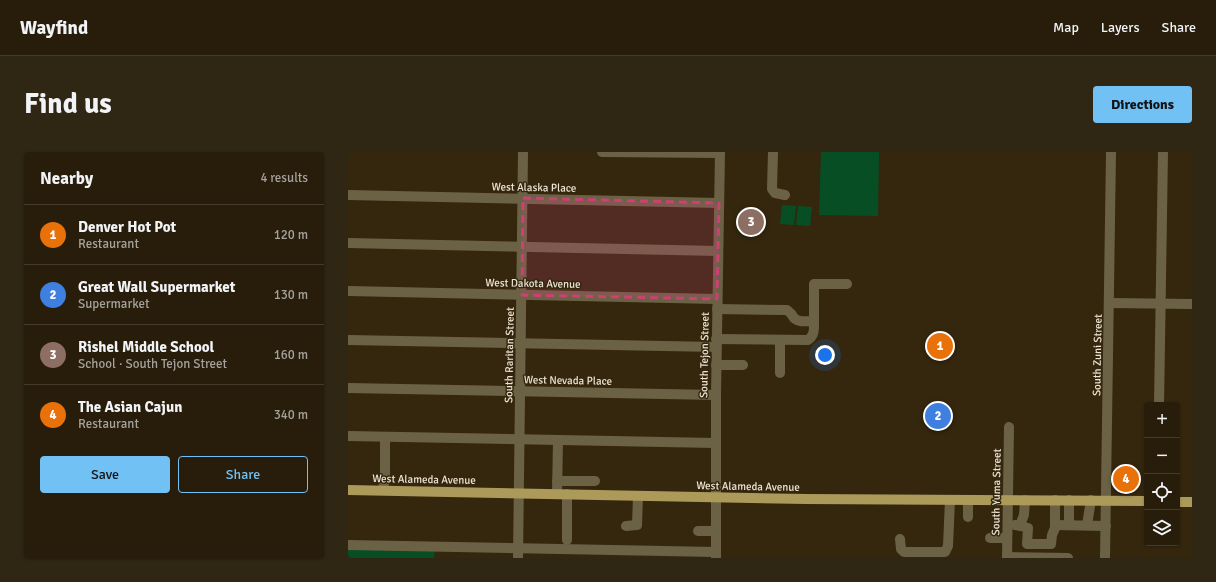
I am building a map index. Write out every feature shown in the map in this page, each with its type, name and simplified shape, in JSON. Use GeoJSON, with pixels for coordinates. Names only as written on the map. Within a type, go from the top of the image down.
{"type":"FeatureCollection","features":[{"type":"Feature","properties":{"kind":"main road","name":"West Alameda Avenue"},"geometry":{"type":"LineString","coordinates":[[348,490],[806,499],[1144,501]]}},
{"type":"Feature","properties":{"kind":"main road"},"geometry":{"type":"LineString","coordinates":[[1180,502],[1192,502]]}},
{"type":"Feature","properties":{"kind":"street","name":"South Raritan Street"},"geometry":{"type":"LineString","coordinates":[[518,553],[523,152]]}},
{"type":"Feature","properties":{"kind":"street"},"geometry":{"type":"LineString","coordinates":[[602,152],[720,153]]}},
{"type":"Feature","properties":{"kind":"street"},"geometry":{"type":"LineString","coordinates":[[773,152],[772,189],[775,193],[785,195]]}},
{"type":"Feature","properties":{"kind":"street","name":"South Zuni Street"},"geometry":{"type":"LineString","coordinates":[[1105,558],[1111,152]]}},
{"type":"Feature","properties":{"kind":"street"},"geometry":{"type":"LineString","coordinates":[[1159,402],[1163,152]]}},
{"type":"Feature","properties":{"kind":"street","name":"South Tejon Street"},"geometry":{"type":"LineString","coordinates":[[716,555],[715,443],[720,153]]}},
{"type":"Feature","properties":{"kind":"street","name":"West Alaska Place"},"geometry":{"type":"LineString","coordinates":[[348,195],[719,203]]}},
{"type":"Feature","properties":{"kind":"street"},"geometry":{"type":"LineString","coordinates":[[348,244],[718,251]]}},
{"type":"Feature","properties":{"kind":"street"},"geometry":{"type":"LineString","coordinates":[[348,340],[521,343],[716,343],[808,340],[814,333],[814,284],[847,284]]}},
{"type":"Feature","properties":{"kind":"street","name":"West Dakota Avenue"},"geometry":{"type":"LineString","coordinates":[[348,291],[522,295],[717,304],[787,310],[792,313],[797,320],[814,321]]}},
{"type":"Feature","properties":{"kind":"street"},"geometry":{"type":"LineString","coordinates":[[1109,303],[1192,304]]}},
{"type":"Feature","properties":{"kind":"street"},"geometry":{"type":"LineString","coordinates":[[780,340],[780,373]]}},
{"type":"Feature","properties":{"kind":"street"},"geometry":{"type":"LineString","coordinates":[[716,365],[743,365]]}},
{"type":"Feature","properties":{"kind":"street","name":"West Nevada Place"},"geometry":{"type":"LineString","coordinates":[[348,388],[716,395]]}},
{"type":"Feature","properties":{"kind":"street","name":"South Yuma Street"},"geometry":{"type":"LineString","coordinates":[[1007,557],[1009,427]]}},
{"type":"Feature","properties":{"kind":"street"},"geometry":{"type":"LineString","coordinates":[[348,436],[715,443]]}},
{"type":"Feature","properties":{"kind":"street"},"geometry":{"type":"LineString","coordinates":[[383,490],[385,476],[385,437]]}},
{"type":"Feature","properties":{"kind":"street"},"geometry":{"type":"LineString","coordinates":[[558,440],[557,481],[562,494],[567,540]]}},
{"type":"Feature","properties":{"kind":"street"},"geometry":{"type":"LineString","coordinates":[[557,481],[595,482]]}},
{"type":"Feature","properties":{"kind":"street"},"geometry":{"type":"LineString","coordinates":[[626,526],[637,525],[638,496]]}},
{"type":"Feature","properties":{"kind":"street"},"geometry":{"type":"LineString","coordinates":[[900,539],[901,549],[904,552],[945,552],[948,546],[950,500]]}},
{"type":"Feature","properties":{"kind":"street"},"geometry":{"type":"LineString","coordinates":[[968,500],[968,517]]}},
{"type":"Feature","properties":{"kind":"street"},"geometry":{"type":"LineString","coordinates":[[1021,526],[1024,515],[1025,500]]}},
{"type":"Feature","properties":{"kind":"street"},"geometry":{"type":"LineString","coordinates":[[1007,525],[1028,528],[1027,544],[1052,544],[1052,534],[1055,528],[1056,500]]}},
{"type":"Feature","properties":{"kind":"street"},"geometry":{"type":"LineString","coordinates":[[1069,500],[1069,525]]}},
{"type":"Feature","properties":{"kind":"street"},"geometry":{"type":"LineString","coordinates":[[1087,525],[1090,500]]}},
{"type":"Feature","properties":{"kind":"street"},"geometry":{"type":"LineString","coordinates":[[1055,525],[1106,526]]}},
{"type":"Feature","properties":{"kind":"street"},"geometry":{"type":"LineString","coordinates":[[698,530],[715,531]]}},
{"type":"Feature","properties":{"kind":"street"},"geometry":{"type":"LineString","coordinates":[[990,538],[1007,538]]}},
{"type":"Feature","properties":{"kind":"street"},"geometry":{"type":"LineString","coordinates":[[348,545],[518,553],[716,555]]}},
{"type":"Feature","properties":{"kind":"street"},"geometry":{"type":"LineString","coordinates":[[1007,557],[1068,558]]}},
{"type":"Feature","properties":{"kind":"highlighted area"},"geometry":{"type":"Polygon","coordinates":[[[523,198],[719,203],[717,299],[522,295],[523,198]]]}},
{"type":"Feature","properties":{"kind":"green space"},"geometry":{"type":"Polygon","coordinates":[[[821,152],[879,152],[878,216],[819,215],[821,152]]]}},
{"type":"Feature","properties":{"kind":"green space"},"geometry":{"type":"Polygon","coordinates":[[[782,205],[796,206],[794,225],[780,224],[782,205]]]}},
{"type":"Feature","properties":{"kind":"green space"},"geometry":{"type":"Polygon","coordinates":[[[798,206],[812,207],[810,226],[796,225],[798,206]]]}},
{"type":"Feature","properties":{"kind":"green space"},"geometry":{"type":"Polygon","coordinates":[[[348,547],[435,549],[434,558],[348,558],[348,547]]]}},
{"type":"Feature","properties":{"kind":"place","name":"Rishel Middle School"},"geometry":{"type":"Point","coordinates":[751,222]}},
{"type":"Feature","properties":{"kind":"place","name":"Denver Hot Pot"},"geometry":{"type":"Point","coordinates":[940,346]}},
{"type":"Feature","properties":{"kind":"place","name":"Great Wall Supermarket"},"geometry":{"type":"Point","coordinates":[938,416]}},
{"type":"Feature","properties":{"kind":"place","name":"The Asian Cajun"},"geometry":{"type":"Point","coordinates":[1126,479]}}]}
